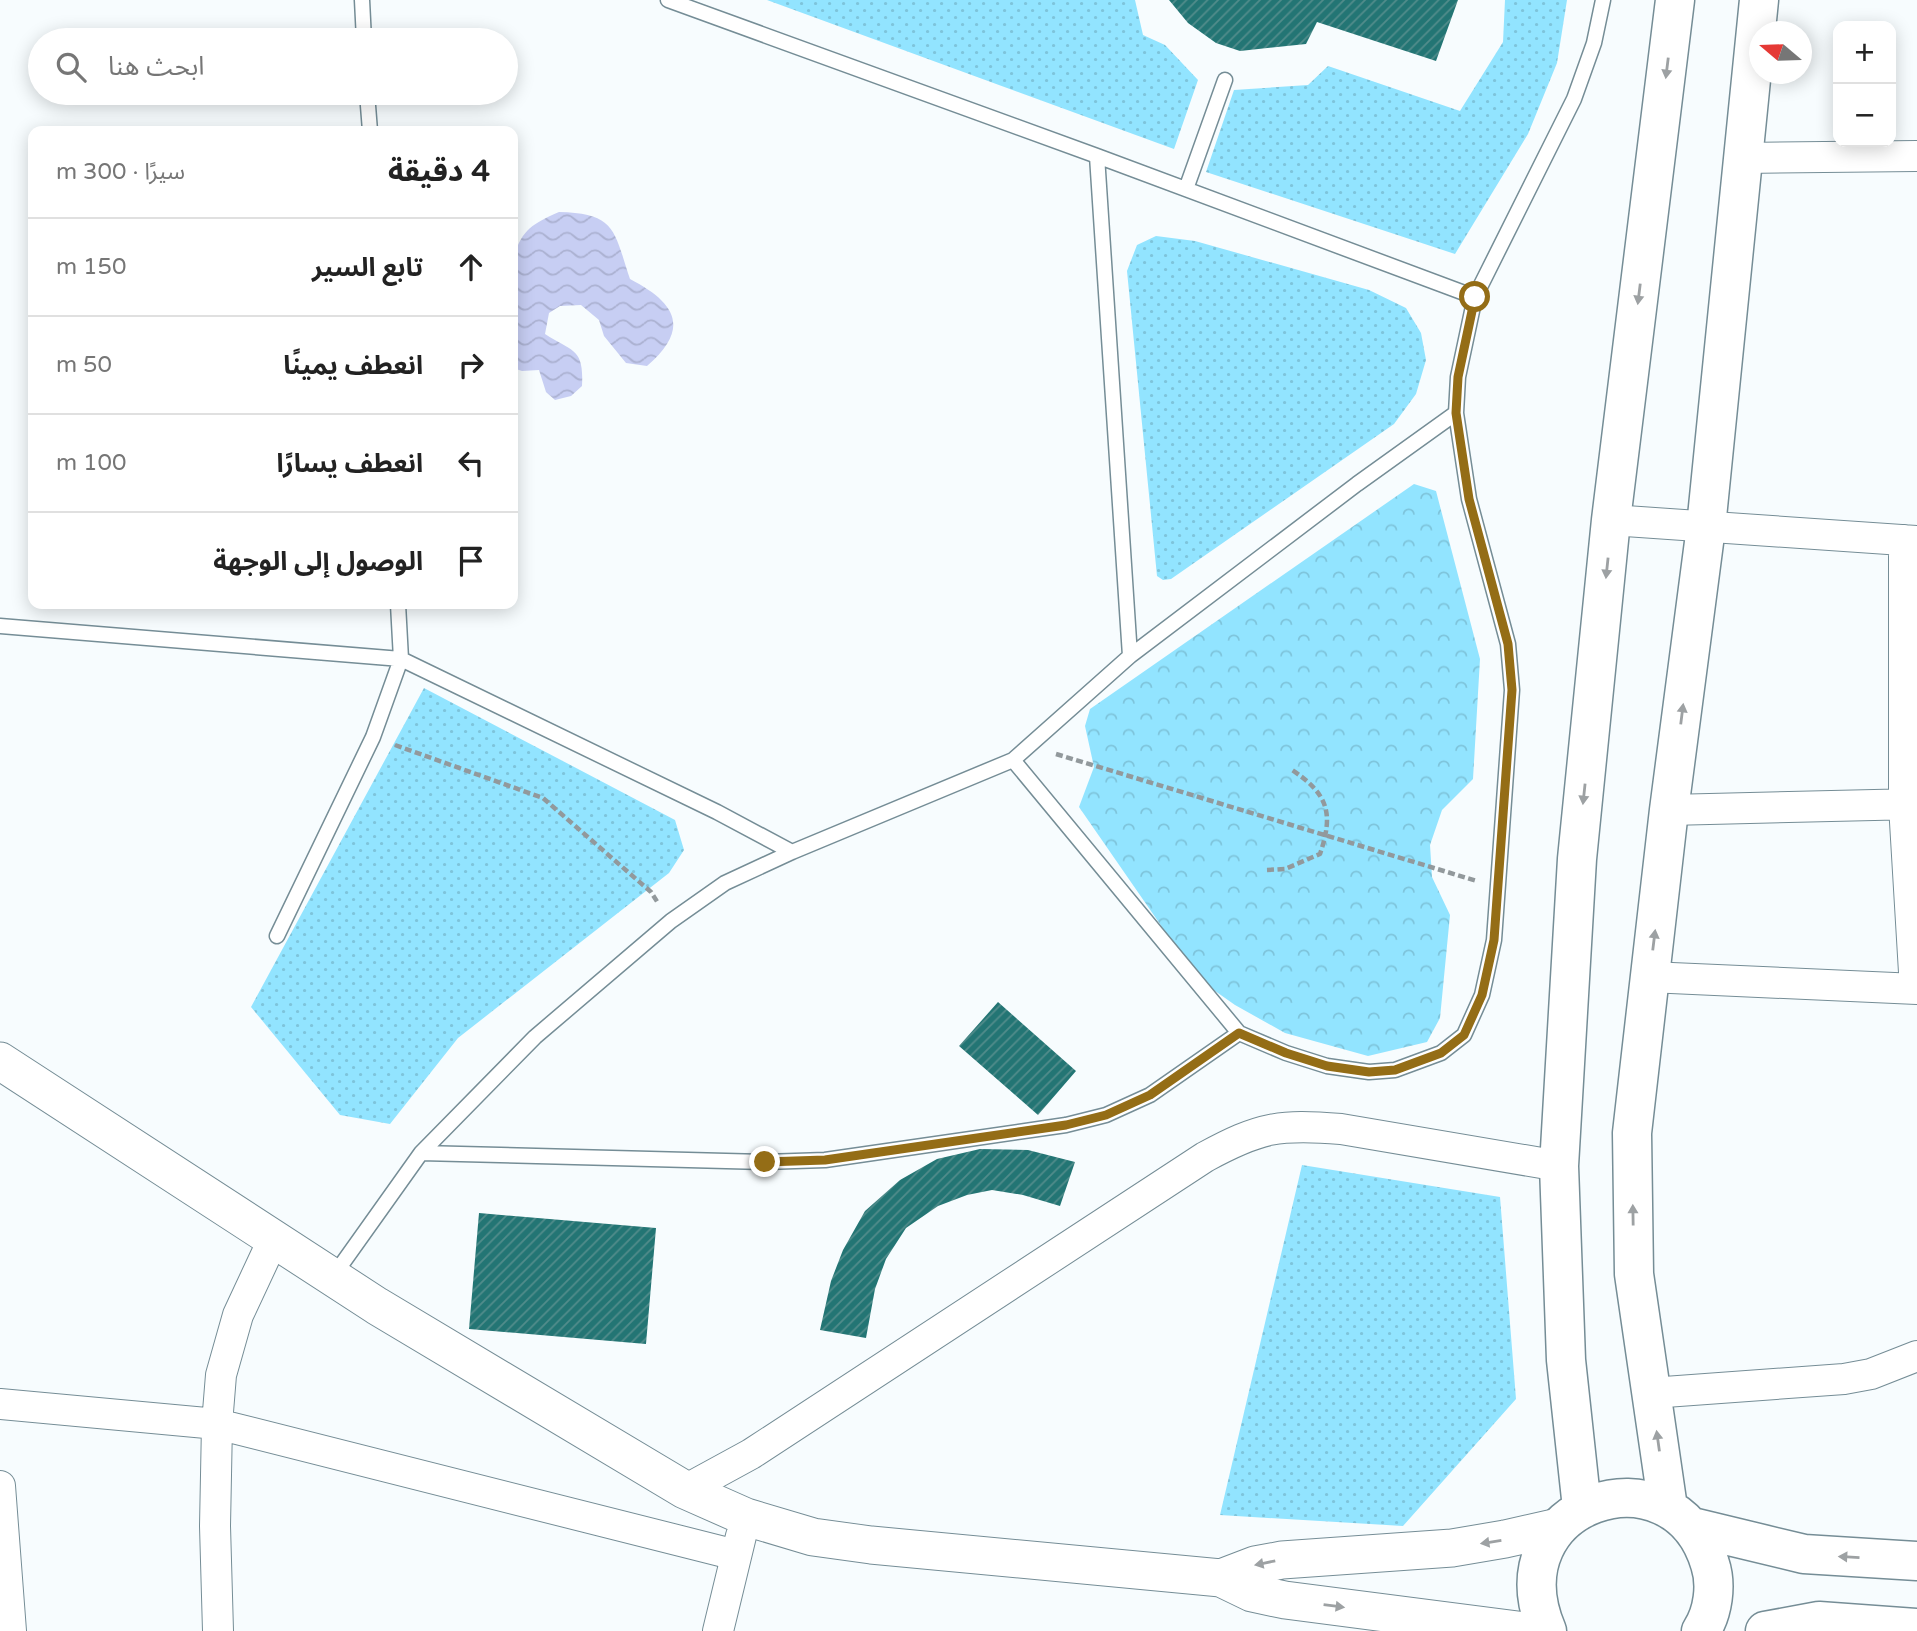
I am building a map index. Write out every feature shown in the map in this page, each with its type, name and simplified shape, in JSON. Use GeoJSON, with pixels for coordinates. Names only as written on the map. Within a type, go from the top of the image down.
{"type":"FeatureCollection","features":[{"type":"Feature","properties":{"kind":"main road"},"geometry":{"type":"LineString","coordinates":[[1570,1518],[1559,1166],[1577,859],[1611,520],[1675,0]]}},
{"type":"Feature","properties":{"kind":"main road"},"geometry":{"type":"LineString","coordinates":[[1701,1631],[1713,1598],[1713,1573],[1706,1549],[1680,1518],[1651,1393],[1634,1274],[1632,1133],[1669,810],[1706,527],[1759,0]]}},
{"type":"Feature","properties":{"kind":"main road"},"geometry":{"type":"LineString","coordinates":[[1547,1631],[1538,1610],[1535,1583],[1542,1553],[1570,1518],[1610,1498],[1640,1499],[1680,1518],[1804,1554],[1917,1561]]}},
{"type":"Feature","properties":{"kind":"main road"},"geometry":{"type":"LineString","coordinates":[[1765,1631],[1819,1621],[1917,1628]]}},
{"type":"Feature","properties":{"kind":"street"},"geometry":{"type":"LineString","coordinates":[[1743,158],[1917,156]]}},
{"type":"Feature","properties":{"kind":"street"},"geometry":{"type":"LineString","coordinates":[[1611,520],[1911,540],[1911,804],[1916,989],[1649,977]]}},
{"type":"Feature","properties":{"kind":"street"},"geometry":{"type":"LineString","coordinates":[[1669,810],[1911,804]]}},
{"type":"Feature","properties":{"kind":"street"},"geometry":{"type":"LineString","coordinates":[[0,1061],[332,1278],[685,1490],[746,1517],[813,1537],[871,1545],[1221,1578],[1252,1593],[1285,1600],[1525,1631]]}},
{"type":"Feature","properties":{"kind":"street"},"geometry":{"type":"LineString","coordinates":[[685,1490],[751,1454],[1205,1157],[1241,1137],[1271,1128],[1329,1128],[1559,1166]]}},
{"type":"Feature","properties":{"kind":"street"},"geometry":{"type":"LineString","coordinates":[[218,1631],[215,1526],[221,1376],[238,1315],[273,1240]]}},
{"type":"Feature","properties":{"kind":"street"},"geometry":{"type":"LineString","coordinates":[[1651,1393],[1844,1379],[1891,1368],[1917,1356]]}},
{"type":"Feature","properties":{"kind":"street"},"geometry":{"type":"LineString","coordinates":[[0,1404],[217,1424],[736,1555]]}},
{"type":"Feature","properties":{"kind":"street"},"geometry":{"type":"LineString","coordinates":[[0,1486],[11,1631]]}},
{"type":"Feature","properties":{"kind":"street"},"geometry":{"type":"LineString","coordinates":[[718,1631],[746,1517]]}},
{"type":"Feature","properties":{"kind":"street"},"geometry":{"type":"LineString","coordinates":[[1221,1578],[1255,1565],[1282,1560],[1451,1548],[1505,1539],[1570,1518]]}},
{"type":"Feature","properties":{"kind":"lane"},"geometry":{"type":"LineString","coordinates":[[362,0],[363,28]]}},
{"type":"Feature","properties":{"kind":"lane"},"geometry":{"type":"LineString","coordinates":[[668,0],[1475,297]]}},
{"type":"Feature","properties":{"kind":"lane"},"geometry":{"type":"LineString","coordinates":[[1013,760],[1239,1033],[1286,1053],[1327,1066],[1369,1072],[1395,1070],[1441,1053],[1464,1035],[1482,995],[1494,940],[1512,690],[1508,644],[1469,499],[1456,413],[1458,377],[1475,297],[1574,99],[1594,43],[1602,0]]}},
{"type":"Feature","properties":{"kind":"lane"},"geometry":{"type":"LineString","coordinates":[[1186,189],[1225,80]]}},
{"type":"Feature","properties":{"kind":"lane"},"geometry":{"type":"LineString","coordinates":[[368,105],[370,126]]}},
{"type":"Feature","properties":{"kind":"lane"},"geometry":{"type":"LineString","coordinates":[[1097,156],[1130,656]]}},
{"type":"Feature","properties":{"kind":"lane"},"geometry":{"type":"LineString","coordinates":[[332,1278],[421,1153],[535,1037],[671,921],[725,883],[792,852],[1013,760],[1130,656],[1357,484],[1456,413]]}},
{"type":"Feature","properties":{"kind":"lane"},"geometry":{"type":"LineString","coordinates":[[277,936],[373,737],[401,659],[398,609]]}},
{"type":"Feature","properties":{"kind":"lane"},"geometry":{"type":"LineString","coordinates":[[0,626],[401,659],[717,812],[792,852]]}},
{"type":"Feature","properties":{"kind":"lane"},"geometry":{"type":"LineString","coordinates":[[421,1153],[765,1162],[825,1160],[1066,1125],[1106,1115],[1150,1095],[1239,1033]]}},
{"type":"Feature","properties":{"kind":"path"},"geometry":{"type":"LineString","coordinates":[[373,737],[542,798],[651,892],[671,921]]}},
{"type":"Feature","properties":{"kind":"path"},"geometry":{"type":"LineString","coordinates":[[1030,746],[1497,888]]}},
{"type":"Feature","properties":{"kind":"path"},"geometry":{"type":"LineString","coordinates":[[1267,870],[1292,866],[1320,853],[1326,835],[1329,823],[1325,805],[1317,790],[1293,770]]}},
{"type":"Feature","properties":{"kind":"green space"},"geometry":{"type":"Polygon","coordinates":[[[767,0],[1135,0],[1143,35],[1165,45],[1198,80],[1174,149],[767,0]]]}},
{"type":"Feature","properties":{"kind":"green space"},"geometry":{"type":"Polygon","coordinates":[[[1505,0],[1567,0],[1557,63],[1528,134],[1455,254],[1206,172],[1234,90],[1308,85],[1328,66],[1460,111],[1503,42],[1505,0]]]}},
{"type":"Feature","properties":{"kind":"green space"},"geometry":{"type":"Polygon","coordinates":[[[1156,236],[1195,241],[1369,290],[1406,308],[1421,333],[1426,360],[1416,394],[1394,424],[1171,579],[1163,580],[1157,576],[1127,271],[1137,245],[1156,236]]]}},
{"type":"Feature","properties":{"kind":"green space"},"geometry":{"type":"Polygon","coordinates":[[[1414,484],[1436,491],[1480,659],[1473,779],[1442,810],[1430,845],[1432,877],[1450,915],[1440,1018],[1427,1042],[1368,1056],[1285,1033],[1235,1005],[1198,979],[1079,807],[1094,767],[1085,726],[1090,709],[1414,484]]]}},
{"type":"Feature","properties":{"kind":"green space"},"geometry":{"type":"Polygon","coordinates":[[[424,688],[675,820],[684,850],[669,873],[458,1038],[390,1124],[340,1115],[251,1007],[424,688]]]}},
{"type":"Feature","properties":{"kind":"green space"},"geometry":{"type":"Polygon","coordinates":[[[1302,1165],[1500,1197],[1516,1399],[1403,1526],[1220,1515],[1302,1165]]]}},
{"type":"Feature","properties":{"kind":"water"},"geometry":{"type":"Polygon","coordinates":[[[559,212],[578,213],[603,221],[616,237],[630,279],[658,297],[667,307],[673,328],[661,352],[647,366],[626,363],[604,336],[599,320],[581,305],[560,306],[549,313],[545,334],[575,352],[581,364],[582,386],[571,396],[555,400],[546,392],[539,370],[518,370],[518,246],[529,229],[559,212]]]}},
{"type":"Feature","properties":{"kind":"building"},"geometry":{"type":"Polygon","coordinates":[[[1169,0],[1458,0],[1436,61],[1317,22],[1306,44],[1240,51],[1216,43],[1188,23],[1169,0]]]}},
{"type":"Feature","properties":{"kind":"building"},"geometry":{"type":"Polygon","coordinates":[[[998,1002],[1076,1071],[1038,1115],[959,1046],[998,1002]]]}},
{"type":"Feature","properties":{"kind":"building"},"geometry":{"type":"Polygon","coordinates":[[[980,1149],[1028,1150],[1075,1162],[1060,1206],[1023,1195],[992,1190],[967,1195],[938,1206],[906,1228],[886,1259],[875,1289],[866,1338],[820,1330],[831,1281],[843,1250],[865,1211],[900,1180],[937,1159],[980,1149]]]}},
{"type":"Feature","properties":{"kind":"building"},"geometry":{"type":"Polygon","coordinates":[[[479,1213],[656,1228],[646,1344],[469,1329],[479,1213]]]}},
{"type":"Feature","properties":{"kind":"route"},"geometry":{"type":"LineString","coordinates":[[765,1162],[825,1160],[1066,1125],[1106,1115],[1150,1095],[1239,1033],[1286,1053],[1327,1066],[1369,1072],[1395,1070],[1441,1053],[1464,1035],[1482,995],[1494,940],[1512,690],[1508,644],[1469,499],[1456,413],[1458,377],[1475,297]]}}]}
